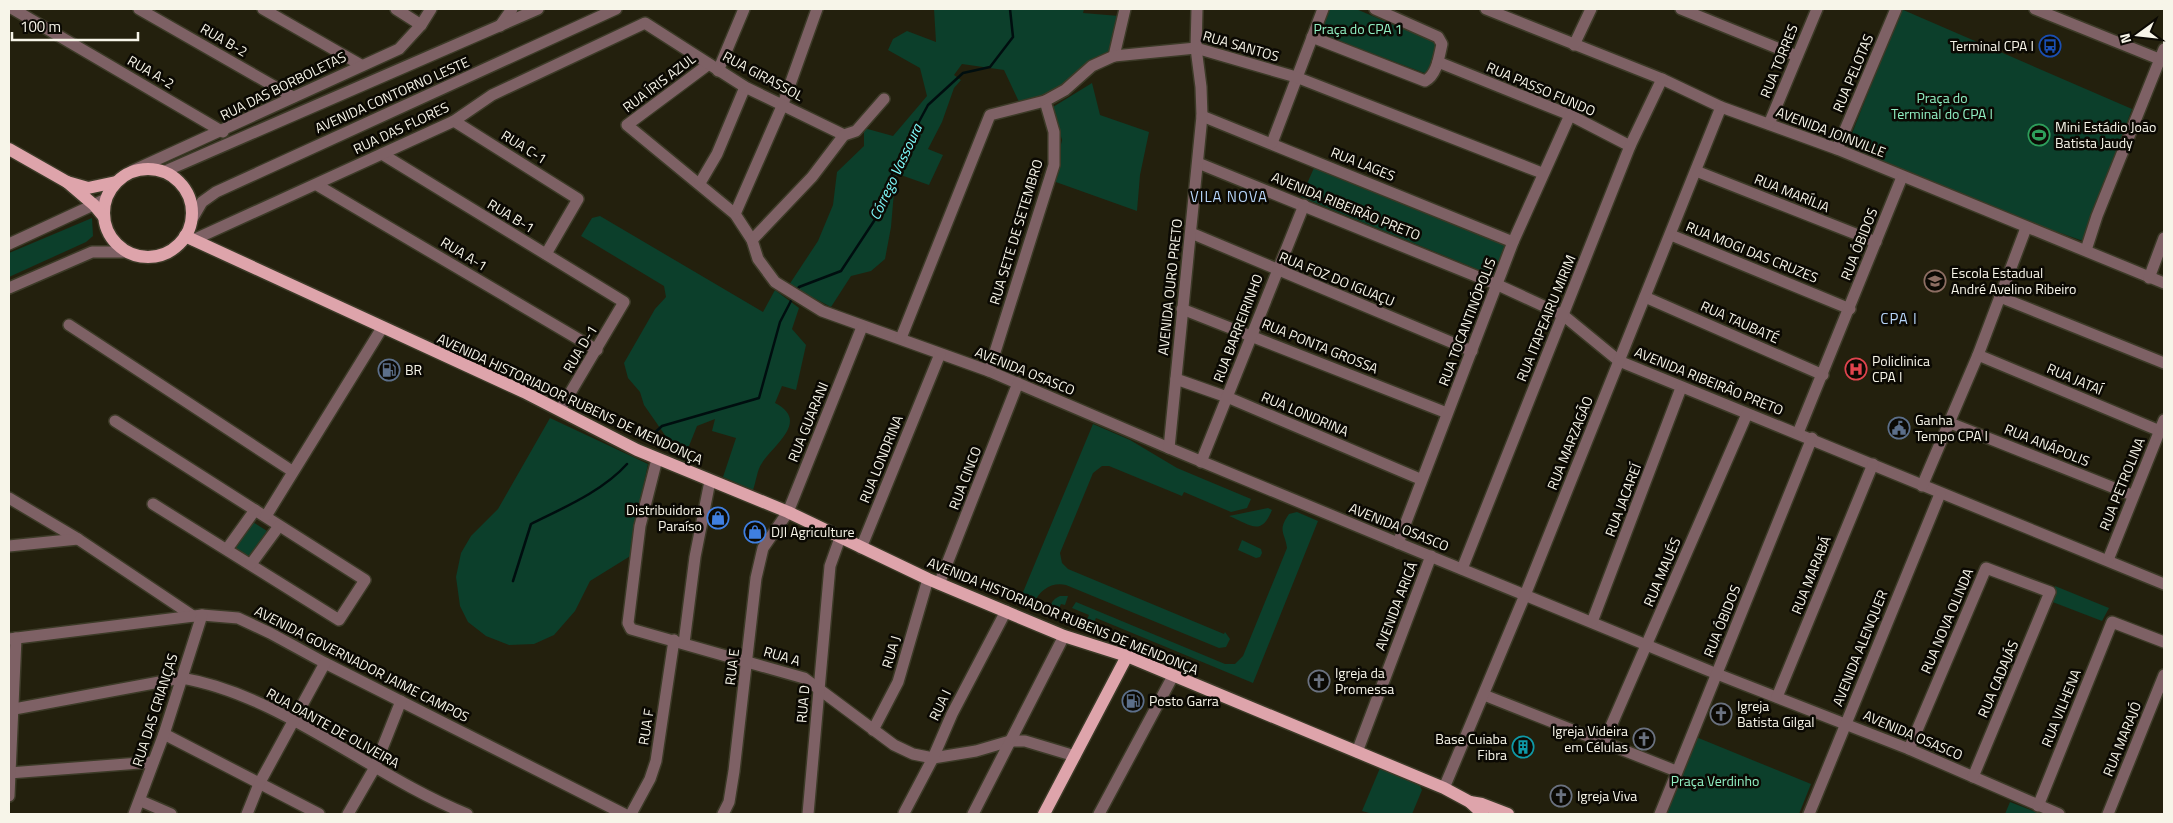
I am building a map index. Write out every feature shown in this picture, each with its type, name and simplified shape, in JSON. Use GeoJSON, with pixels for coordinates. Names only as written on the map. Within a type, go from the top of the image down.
{"type":"FeatureCollection","features":[{"type":"Feature","properties":{"kind":"main road"},"geometry":{"type":"LineString","coordinates":[[9,149],[100,202],[111,237],[128,252],[138,256],[160,256],[189,238],[191,207],[187,193],[179,182],[163,172],[144,168],[132,171],[116,182],[100,202]]}},
{"type":"Feature","properties":{"kind":"main road"},"geometry":{"type":"LineString","coordinates":[[67,182],[88,188],[116,182]]}},
{"type":"Feature","properties":{"kind":"main road","name":"AVENIDA HISTORIADOR RUBENS DE MENDONÇA"},"geometry":{"type":"LineString","coordinates":[[189,238],[345,308],[382,328],[560,410],[657,458],[788,512],[934,581],[1064,636],[1127,656],[1444,788],[1470,802],[1483,814]]}},
{"type":"Feature","properties":{"kind":"main road"},"geometry":{"type":"LineString","coordinates":[[1044,814],[1127,656]]}},
{"type":"Feature","properties":{"kind":"main road","name":"AVENIDA HISTORIADOR RUBENS DE MENDONÇA"},"geometry":{"type":"LineString","coordinates":[[1470,802],[1482,804],[1508,814]]}},
{"type":"Feature","properties":{"kind":"street","name":"RUA A-2"},"geometry":{"type":"LineString","coordinates":[[13,9],[222,132]]}},
{"type":"Feature","properties":{"kind":"street","name":"RUA B-2"},"geometry":{"type":"LineString","coordinates":[[139,9],[293,96]]}},
{"type":"Feature","properties":{"kind":"street"},"geometry":{"type":"LineString","coordinates":[[263,9],[361,65]]}},
{"type":"Feature","properties":{"kind":"street"},"geometry":{"type":"LineString","coordinates":[[396,9],[421,25]]}},
{"type":"Feature","properties":{"kind":"street","name":"RUA DAS BORBOLETAS"},"geometry":{"type":"LineString","coordinates":[[132,171],[222,132],[293,96],[399,49],[421,25],[431,9]]}},
{"type":"Feature","properties":{"kind":"street"},"geometry":{"type":"LineString","coordinates":[[500,26],[512,9]]}},
{"type":"Feature","properties":{"kind":"street","name":"AVENIDA CONTORNO LESTE"},"geometry":{"type":"LineString","coordinates":[[163,172],[538,9]]}},
{"type":"Feature","properties":{"kind":"street","name":"AVENIDA CONTORNO LESTE"},"geometry":{"type":"LineString","coordinates":[[191,221],[202,202],[216,192],[616,9]]}},
{"type":"Feature","properties":{"kind":"street"},"geometry":{"type":"LineString","coordinates":[[713,68],[744,9]]}},
{"type":"Feature","properties":{"kind":"street"},"geometry":{"type":"LineString","coordinates":[[735,214],[783,104],[817,9]]}},
{"type":"Feature","properties":{"kind":"street"},"geometry":{"type":"LineString","coordinates":[[1114,56],[1124,9]]}},
{"type":"Feature","properties":{"kind":"street","name":"AVENIDA OURO PRETO"},"geometry":{"type":"LineString","coordinates":[[1169,448],[1202,116],[1202,87],[1196,48],[1197,9]]}},
{"type":"Feature","properties":{"kind":"street"},"geometry":{"type":"LineString","coordinates":[[1272,143],[1323,9]]}},
{"type":"Feature","properties":{"kind":"street"},"geometry":{"type":"LineString","coordinates":[[1312,37],[1425,81],[1431,78],[1438,62],[1442,44],[1438,37],[1375,9]]}},
{"type":"Feature","properties":{"kind":"street","name":"AVENIDA JOINVILLE"},"geometry":{"type":"LineString","coordinates":[[1486,9],[1662,79],[1721,107],[1837,149],[2164,283]]}},
{"type":"Feature","properties":{"kind":"street"},"geometry":{"type":"LineString","coordinates":[[1574,45],[1591,9]]}},
{"type":"Feature","properties":{"kind":"street"},"geometry":{"type":"LineString","coordinates":[[1681,9],[1797,56]]}},
{"type":"Feature","properties":{"kind":"street","name":"RUA TORRES"},"geometry":{"type":"LineString","coordinates":[[1769,124],[1817,9]]}},
{"type":"Feature","properties":{"kind":"street","name":"RUA PELOTAS"},"geometry":{"type":"LineString","coordinates":[[1837,149],[1896,9]]}},
{"type":"Feature","properties":{"kind":"street"},"geometry":{"type":"LineString","coordinates":[[2035,9],[2163,57],[2097,216],[2086,250]]}},
{"type":"Feature","properties":{"kind":"street","name":"RUA GIRASSOL"},"geometry":{"type":"LineString","coordinates":[[645,22],[744,87],[783,104],[844,135]]}},
{"type":"Feature","properties":{"kind":"street","name":"RUA DAS FLORES"},"geometry":{"type":"LineString","coordinates":[[189,238],[317,185],[454,121],[492,95],[645,22]]}},
{"type":"Feature","properties":{"kind":"street","name":"RUA SANTOS"},"geometry":{"type":"LineString","coordinates":[[901,338],[990,115],[1045,101],[1065,90],[1092,66],[1114,56],[1196,48],[1296,77],[1542,173]]}},
{"type":"Feature","properties":{"kind":"street","name":"RUA PASSO FUNDO"},"geometry":{"type":"LineString","coordinates":[[1438,62],[1570,115],[1630,146]]}},
{"type":"Feature","properties":{"kind":"street","name":"RUA ÍRIS AZUL"},"geometry":{"type":"LineString","coordinates":[[627,125],[713,68]]}},
{"type":"Feature","properties":{"kind":"street","name":"RUA ITAPEAIRU MIRIM"},"geometry":{"type":"LineString","coordinates":[[1462,569],[1630,146],[1662,79]]}},
{"type":"Feature","properties":{"kind":"street"},"geometry":{"type":"LineString","coordinates":[[700,183],[717,154],[744,87]]}},
{"type":"Feature","properties":{"kind":"street"},"geometry":{"type":"LineString","coordinates":[[752,240],[812,176],[844,135],[856,131],[884,99]]}},
{"type":"Feature","properties":{"kind":"street","name":"RUA SETE DE SETEMBRO"},"geometry":{"type":"LineString","coordinates":[[989,371],[1054,164],[1054,132],[1045,101]]}},
{"type":"Feature","properties":{"kind":"street","name":"RUA MARZAGÃO"},"geometry":{"type":"LineString","coordinates":[[1444,788],[1525,595],[1721,107]]}},
{"type":"Feature","properties":{"kind":"street","name":"RUA TOCANTINÓPOLIS"},"geometry":{"type":"LineString","coordinates":[[1398,542],[1420,480],[1513,242],[1542,173],[1570,115]]}},
{"type":"Feature","properties":{"kind":"street","name":"RUA LAGES"},"geometry":{"type":"LineString","coordinates":[[1202,116],[1513,242]]}},
{"type":"Feature","properties":{"kind":"street","name":"RUA C-1"},"geometry":{"type":"LineString","coordinates":[[454,121],[578,199],[546,254]]}},
{"type":"Feature","properties":{"kind":"street","name":"AVENIDA OSASCO"},"geometry":{"type":"LineString","coordinates":[[627,125],[700,183],[735,214],[752,240],[758,259],[775,282],[822,311],[862,327],[901,338],[989,371],[1202,462],[1717,674],[1909,749],[2059,814]]}},
{"type":"Feature","properties":{"kind":"street","name":"RUA B-1"},"geometry":{"type":"LineString","coordinates":[[382,154],[624,302]]}},
{"type":"Feature","properties":{"kind":"street","name":"AVENIDA RIBEIRÃO PRETO"},"geometry":{"type":"LineString","coordinates":[[1198,163],[1498,284],[1564,316],[1619,361],[1746,414],[1812,438],[1940,494],[2164,584]]}},
{"type":"Feature","properties":{"kind":"street","name":"RUA MARÍLIA"},"geometry":{"type":"LineString","coordinates":[[1696,171],[1876,242]]}},
{"type":"Feature","properties":{"kind":"street","name":"RUA ÓBIDOS"},"geometry":{"type":"LineString","coordinates":[[1798,433],[1850,309],[1902,177]]}},
{"type":"Feature","properties":{"kind":"street","name":"RUA A-1"},"geometry":{"type":"LineString","coordinates":[[317,185],[597,350]]}},
{"type":"Feature","properties":{"kind":"street"},"geometry":{"type":"LineString","coordinates":[[9,244],[100,202]]}},
{"type":"Feature","properties":{"kind":"street","name":"RUA BARREIRINHO"},"geometry":{"type":"LineString","coordinates":[[1202,462],[1304,205]]}},
{"type":"Feature","properties":{"kind":"street"},"geometry":{"type":"LineString","coordinates":[[1922,486],[1978,355],[2026,228]]}},
{"type":"Feature","properties":{"kind":"street","name":"RUA FOZ DO IGUAÇU"},"geometry":{"type":"LineString","coordinates":[[1191,233],[1472,350]]}},
{"type":"Feature","properties":{"kind":"street","name":"RUA MOGI DAS CRUZES"},"geometry":{"type":"LineString","coordinates":[[1670,235],[1850,309]]}},
{"type":"Feature","properties":{"kind":"street"},"geometry":{"type":"LineString","coordinates":[[2149,278],[2164,238]]}},
{"type":"Feature","properties":{"kind":"street"},"geometry":{"type":"LineString","coordinates":[[9,288],[92,252],[128,252]]}},
{"type":"Feature","properties":{"kind":"street","name":"RUA TAUBATÉ"},"geometry":{"type":"LineString","coordinates":[[1645,297],[1823,375]]}},
{"type":"Feature","properties":{"kind":"street"},"geometry":{"type":"LineString","coordinates":[[2000,297],[2164,362]]}},
{"type":"Feature","properties":{"kind":"street","name":"RUA D-1"},"geometry":{"type":"LineString","coordinates":[[560,410],[624,302]]}},
{"type":"Feature","properties":{"kind":"street","name":"RUA PONTA GROSSA"},"geometry":{"type":"LineString","coordinates":[[1182,309],[1447,413]]}},
{"type":"Feature","properties":{"kind":"street"},"geometry":{"type":"LineString","coordinates":[[69,325],[292,471]]}},
{"type":"Feature","properties":{"kind":"street","name":"RUA GUARANI"},"geometry":{"type":"LineString","coordinates":[[776,526],[788,512],[862,327]]}},
{"type":"Feature","properties":{"kind":"street"},"geometry":{"type":"LineString","coordinates":[[266,516],[292,471],[382,328]]}},
{"type":"Feature","properties":{"kind":"street","name":"RUA LONDRINA"},"geometry":{"type":"LineString","coordinates":[[861,548],[940,354]]}},
{"type":"Feature","properties":{"kind":"street","name":"RUA JATAÍ"},"geometry":{"type":"LineString","coordinates":[[1978,355],[2160,432]]}},
{"type":"Feature","properties":{"kind":"street","name":"RUA LONDRINA"},"geometry":{"type":"LineString","coordinates":[[1176,379],[1227,397],[1420,480]]}},
{"type":"Feature","properties":{"kind":"street","name":"RUA CINCO"},"geometry":{"type":"LineString","coordinates":[[934,581],[1018,383]]}},
{"type":"Feature","properties":{"kind":"street","name":"RUA JACAREÍ"},"geometry":{"type":"LineString","coordinates":[[1592,622],[1681,388]]}},
{"type":"Feature","properties":{"kind":"street","name":"RUA MAUÉS"},"geometry":{"type":"LineString","coordinates":[[1604,742],[1746,414]]}},
{"type":"Feature","properties":{"kind":"street","name":"RUA PETROLINA"},"geometry":{"type":"LineString","coordinates":[[2108,560],[2132,495],[2164,420]]}},
{"type":"Feature","properties":{"kind":"street"},"geometry":{"type":"LineString","coordinates":[[115,421],[365,580],[339,620],[153,504]]}},
{"type":"Feature","properties":{"kind":"street","name":"RUA ANÁPOLIS"},"geometry":{"type":"LineString","coordinates":[[1950,423],[2132,495]]}},
{"type":"Feature","properties":{"kind":"street","name":"RUA ÓBIDOS"},"geometry":{"type":"LineString","coordinates":[[1660,814],[1812,438]]}},
{"type":"Feature","properties":{"kind":"street","name":"RUA A"},"geometry":{"type":"LineString","coordinates":[[657,458],[640,526],[628,625],[633,630],[679,641],[804,678],[894,745],[913,754],[933,758],[976,751],[1010,741],[1024,741],[1074,756]]}},
{"type":"Feature","properties":{"kind":"street","name":"RUA MARABÁ"},"geometry":{"type":"LineString","coordinates":[[1777,697],[1873,464]]}},
{"type":"Feature","properties":{"kind":"street"},"geometry":{"type":"LineString","coordinates":[[679,641],[710,481]]}},
{"type":"Feature","properties":{"kind":"street","name":"AVENIDA ALENQUER"},"geometry":{"type":"LineString","coordinates":[[1809,814],[1940,494]]}},
{"type":"Feature","properties":{"kind":"street"},"geometry":{"type":"LineString","coordinates":[[9,498],[78,539],[197,615]]}},
{"type":"Feature","properties":{"kind":"street"},"geometry":{"type":"LineString","coordinates":[[227,549],[255,510]]}},
{"type":"Feature","properties":{"kind":"street"},"geometry":{"type":"LineString","coordinates":[[251,564],[279,526]]}},
{"type":"Feature","properties":{"kind":"street","name":"RUA E"},"geometry":{"type":"LineString","coordinates":[[722,814],[728,802],[734,771],[748,662],[756,578],[763,548],[776,526]]}},
{"type":"Feature","properties":{"kind":"street","name":"RUA D"},"geometry":{"type":"LineString","coordinates":[[808,814],[830,566],[840,538]]}},
{"type":"Feature","properties":{"kind":"street"},"geometry":{"type":"LineString","coordinates":[[9,546],[78,539]]}},
{"type":"Feature","properties":{"kind":"street","name":"AVENIDA ARICÁ"},"geometry":{"type":"LineString","coordinates":[[1357,752],[1431,556]]}},
{"type":"Feature","properties":{"kind":"street","name":"RUA NOVA OLINDA"},"geometry":{"type":"LineString","coordinates":[[1909,749],[1986,568],[2050,592]]}},
{"type":"Feature","properties":{"kind":"street","name":"RUA J"},"geometry":{"type":"LineString","coordinates":[[873,730],[898,682],[934,581]]}},
{"type":"Feature","properties":{"kind":"street","name":"RUA CADAJÁS"},"geometry":{"type":"LineString","coordinates":[[1973,777],[2050,592]]}},
{"type":"Feature","properties":{"kind":"street","name":"RUA I"},"geometry":{"type":"LineString","coordinates":[[904,813],[933,758],[952,714],[1006,611]]}},
{"type":"Feature","properties":{"kind":"street","name":"AVENIDA GOVERNADOR JAIME CAMPOS"},"geometry":{"type":"LineString","coordinates":[[13,638],[197,615],[238,618],[624,814]]}},
{"type":"Feature","properties":{"kind":"street","name":"RUA DAS CRIANÇAS"},"geometry":{"type":"LineString","coordinates":[[134,814],[141,801],[164,734],[197,615]]}},
{"type":"Feature","properties":{"kind":"street","name":"RUA VILHENA"},"geometry":{"type":"LineString","coordinates":[[2038,806],[2112,622],[2164,642]]}},
{"type":"Feature","properties":{"kind":"street"},"geometry":{"type":"LineString","coordinates":[[973,814],[1064,636]]}},
{"type":"Feature","properties":{"kind":"street"},"geometry":{"type":"LineString","coordinates":[[9,796],[13,638]]}},
{"type":"Feature","properties":{"kind":"street","name":"RUA F"},"geometry":{"type":"LineString","coordinates":[[630,814],[650,779],[656,761],[679,641]]}},
{"type":"Feature","properties":{"kind":"street"},"geometry":{"type":"LineString","coordinates":[[247,814],[259,784],[326,663]]}},
{"type":"Feature","properties":{"kind":"street"},"geometry":{"type":"LineString","coordinates":[[1099,814],[1173,676]]}},
{"type":"Feature","properties":{"kind":"street","name":"RUA DANTE DE OLIVEIRA"},"geometry":{"type":"LineString","coordinates":[[11,709],[181,678],[207,682],[293,721],[441,804],[467,814]]}},
{"type":"Feature","properties":{"kind":"street","name":"RUA MARAJÓ"},"geometry":{"type":"LineString","coordinates":[[2108,814],[2164,678]]}},
{"type":"Feature","properties":{"kind":"street"},"geometry":{"type":"LineString","coordinates":[[1484,695],[1676,771]]}},
{"type":"Feature","properties":{"kind":"street"},"geometry":{"type":"LineString","coordinates":[[348,814],[374,768],[401,701]]}},
{"type":"Feature","properties":{"kind":"street"},"geometry":{"type":"LineString","coordinates":[[164,734],[319,814]]}},
{"type":"Feature","properties":{"kind":"street"},"geometry":{"type":"LineString","coordinates":[[10,773],[153,762]]}},
{"type":"Feature","properties":{"kind":"street"},"geometry":{"type":"LineString","coordinates":[[141,801],[171,814]]}},
{"type":"Feature","properties":{"kind":"green space"},"geometry":{"type":"Polygon","coordinates":[[[934,9],[1084,9],[1083,13],[1119,16],[1112,53],[1089,63],[1062,85],[1044,96],[1019,102],[1004,70],[962,64],[954,75],[961,80],[954,88],[942,122],[928,149],[943,155],[929,185],[898,174],[895,180],[891,227],[885,259],[871,271],[851,276],[831,307],[789,285],[818,241],[833,205],[837,172],[864,146],[864,128],[893,136],[927,96],[920,68],[888,50],[893,39],[907,31],[936,42],[934,9]]]}},
{"type":"Feature","properties":{"kind":"green space","name":"Praça do CPA 1"},"geometry":{"type":"Polygon","coordinates":[[[1330,9],[1356,9],[1439,44],[1427,74],[1320,34],[1330,9]]]}},
{"type":"Feature","properties":{"kind":"green space","name":"Praça do Terminal do CPA I"},"geometry":{"type":"Polygon","coordinates":[[[1901,9],[2132,109],[2083,241],[2029,222],[1847,146],[1901,9]]]}},
{"type":"Feature","properties":{"kind":"green space"},"geometry":{"type":"Polygon","coordinates":[[[1092,83],[1100,115],[1149,132],[1140,175],[1137,211],[1053,181],[1062,140],[1053,107],[1092,83]]]}},
{"type":"Feature","properties":{"kind":"green space"},"geometry":{"type":"Polygon","coordinates":[[[1314,168],[1504,245],[1500,265],[1493,275],[1489,274],[1301,197],[1314,168]]]}},
{"type":"Feature","properties":{"kind":"green space"},"geometry":{"type":"Polygon","coordinates":[[[600,216],[763,312],[775,290],[799,308],[792,329],[806,345],[796,390],[782,386],[775,403],[785,410],[790,418],[789,425],[786,433],[760,466],[753,490],[723,477],[736,438],[712,431],[715,419],[697,426],[683,461],[644,405],[640,392],[628,378],[624,363],[655,309],[666,297],[664,286],[581,236],[592,218],[600,216]]]}},
{"type":"Feature","properties":{"kind":"green space"},"geometry":{"type":"Polygon","coordinates":[[[92,218],[93,236],[86,242],[9,277],[9,253],[92,218]]]}},
{"type":"Feature","properties":{"kind":"green space"},"geometry":{"type":"Polygon","coordinates":[[[550,418],[648,464],[638,512],[632,555],[590,581],[575,611],[554,635],[534,644],[509,645],[486,636],[468,622],[460,606],[456,577],[461,553],[471,536],[498,509],[550,418]]]}},
{"type":"Feature","properties":{"kind":"green space"},"geometry":{"type":"Polygon","coordinates":[[[1093,424],[1130,440],[1177,468],[1251,499],[1247,508],[1231,512],[1184,492],[1182,496],[1109,466],[1102,466],[1093,473],[1060,553],[1062,563],[1068,569],[1224,634],[1225,632],[1230,639],[1226,647],[1219,648],[1066,585],[1061,584],[1047,588],[1039,594],[1034,603],[1021,597],[1093,424]]]}},
{"type":"Feature","properties":{"kind":"green space"},"geometry":{"type":"Polygon","coordinates":[[[1268,508],[1272,510],[1268,518],[1264,524],[1259,526],[1249,525],[1229,516],[1268,508]]]}},
{"type":"Feature","properties":{"kind":"green space"},"geometry":{"type":"Polygon","coordinates":[[[1297,512],[1318,521],[1253,683],[1096,618],[1092,627],[1085,624],[1089,615],[1072,608],[1076,602],[1225,664],[1235,664],[1243,656],[1287,548],[1283,524],[1289,514],[1297,512]]]}},
{"type":"Feature","properties":{"kind":"green space"},"geometry":{"type":"Polygon","coordinates":[[[253,522],[267,531],[248,557],[234,549],[253,522]]]}},
{"type":"Feature","properties":{"kind":"green space"},"geometry":{"type":"Polygon","coordinates":[[[1242,540],[1261,549],[1260,557],[1256,558],[1238,550],[1242,540]]]}},
{"type":"Feature","properties":{"kind":"green space"},"geometry":{"type":"Polygon","coordinates":[[[2055,586],[2109,608],[2102,621],[2050,601],[2055,586]]]}},
{"type":"Feature","properties":{"kind":"green space"},"geometry":{"type":"Polygon","coordinates":[[[1060,596],[1068,596],[1065,605],[1061,604],[1057,613],[1051,610],[1051,605],[1060,596]]]}},
{"type":"Feature","properties":{"kind":"green space","name":"Praça Verdinho"},"geometry":{"type":"Polygon","coordinates":[[[1696,737],[1811,784],[1799,814],[1665,814],[1696,737]]]}},
{"type":"Feature","properties":{"kind":"green space"},"geometry":{"type":"Polygon","coordinates":[[[1380,768],[1420,786],[1422,790],[1412,814],[1373,814],[1362,811],[1380,768]]]}},
{"type":"Feature","properties":{"kind":"green space"},"geometry":{"type":"Polygon","coordinates":[[[2010,802],[2041,814],[2005,814],[2010,802]]]}},
{"type":"Feature","properties":{"kind":"waterway","name":"Córrego Vassoura"},"geometry":{"type":"LineString","coordinates":[[797,290],[799,287],[841,271],[876,218],[895,166],[928,105],[963,73],[990,67],[1013,37],[1010,9]]}},
{"type":"Feature","properties":{"kind":"waterway","name":"Córrego Vassoura"},"geometry":{"type":"LineString","coordinates":[[650,437],[662,426],[759,398],[780,322],[793,297]]}},
{"type":"Feature","properties":{"kind":"waterway","name":"Córrego Vassoura"},"geometry":{"type":"LineString","coordinates":[[513,581],[531,524],[595,491],[627,464]]}},
{"type":"Feature","properties":{"kind":"place","name":"Terminal CPA I"},"geometry":{"type":"Point","coordinates":[2050,46]}},
{"type":"Feature","properties":{"kind":"place","name":"Mini Estádio João Batista Jaudy"},"geometry":{"type":"Point","coordinates":[2039,135]}},
{"type":"Feature","properties":{"kind":"place","name":"Escola Estadual André Avelino Ribeiro"},"geometry":{"type":"Point","coordinates":[1935,281]}},
{"type":"Feature","properties":{"kind":"place","name":"Policlinica CPA I"},"geometry":{"type":"Point","coordinates":[1856,369]}},
{"type":"Feature","properties":{"kind":"place","name":"BR"},"geometry":{"type":"Point","coordinates":[389,370]}},
{"type":"Feature","properties":{"kind":"place","name":"Ganha Tempo CPA I"},"geometry":{"type":"Point","coordinates":[1899,428]}},
{"type":"Feature","properties":{"kind":"place","name":"Distribuidora Paraíso"},"geometry":{"type":"Point","coordinates":[718,518]}},
{"type":"Feature","properties":{"kind":"place","name":"DJI Agriculture"},"geometry":{"type":"Point","coordinates":[755,532]}},
{"type":"Feature","properties":{"kind":"place","name":"Igreja da Promessa"},"geometry":{"type":"Point","coordinates":[1319,681]}},
{"type":"Feature","properties":{"kind":"place","name":"Posto Garra"},"geometry":{"type":"Point","coordinates":[1133,701]}},
{"type":"Feature","properties":{"kind":"place","name":"Igreja Batista Gilgal"},"geometry":{"type":"Point","coordinates":[1721,714]}},
{"type":"Feature","properties":{"kind":"place","name":"Igreja Videira em Células"},"geometry":{"type":"Point","coordinates":[1644,739]}},
{"type":"Feature","properties":{"kind":"place","name":"Base Cuiaba Fibra"},"geometry":{"type":"Point","coordinates":[1523,747]}},
{"type":"Feature","properties":{"kind":"place","name":"Igreja Viva"},"geometry":{"type":"Point","coordinates":[1561,796]}},
{"type":"Feature","properties":{"kind":"district","name":"VILA NOVA"},"geometry":{"type":"Point","coordinates":[1229,197]}},
{"type":"Feature","properties":{"kind":"district","name":"CPA I"},"geometry":{"type":"Point","coordinates":[1899,319]}}]}
